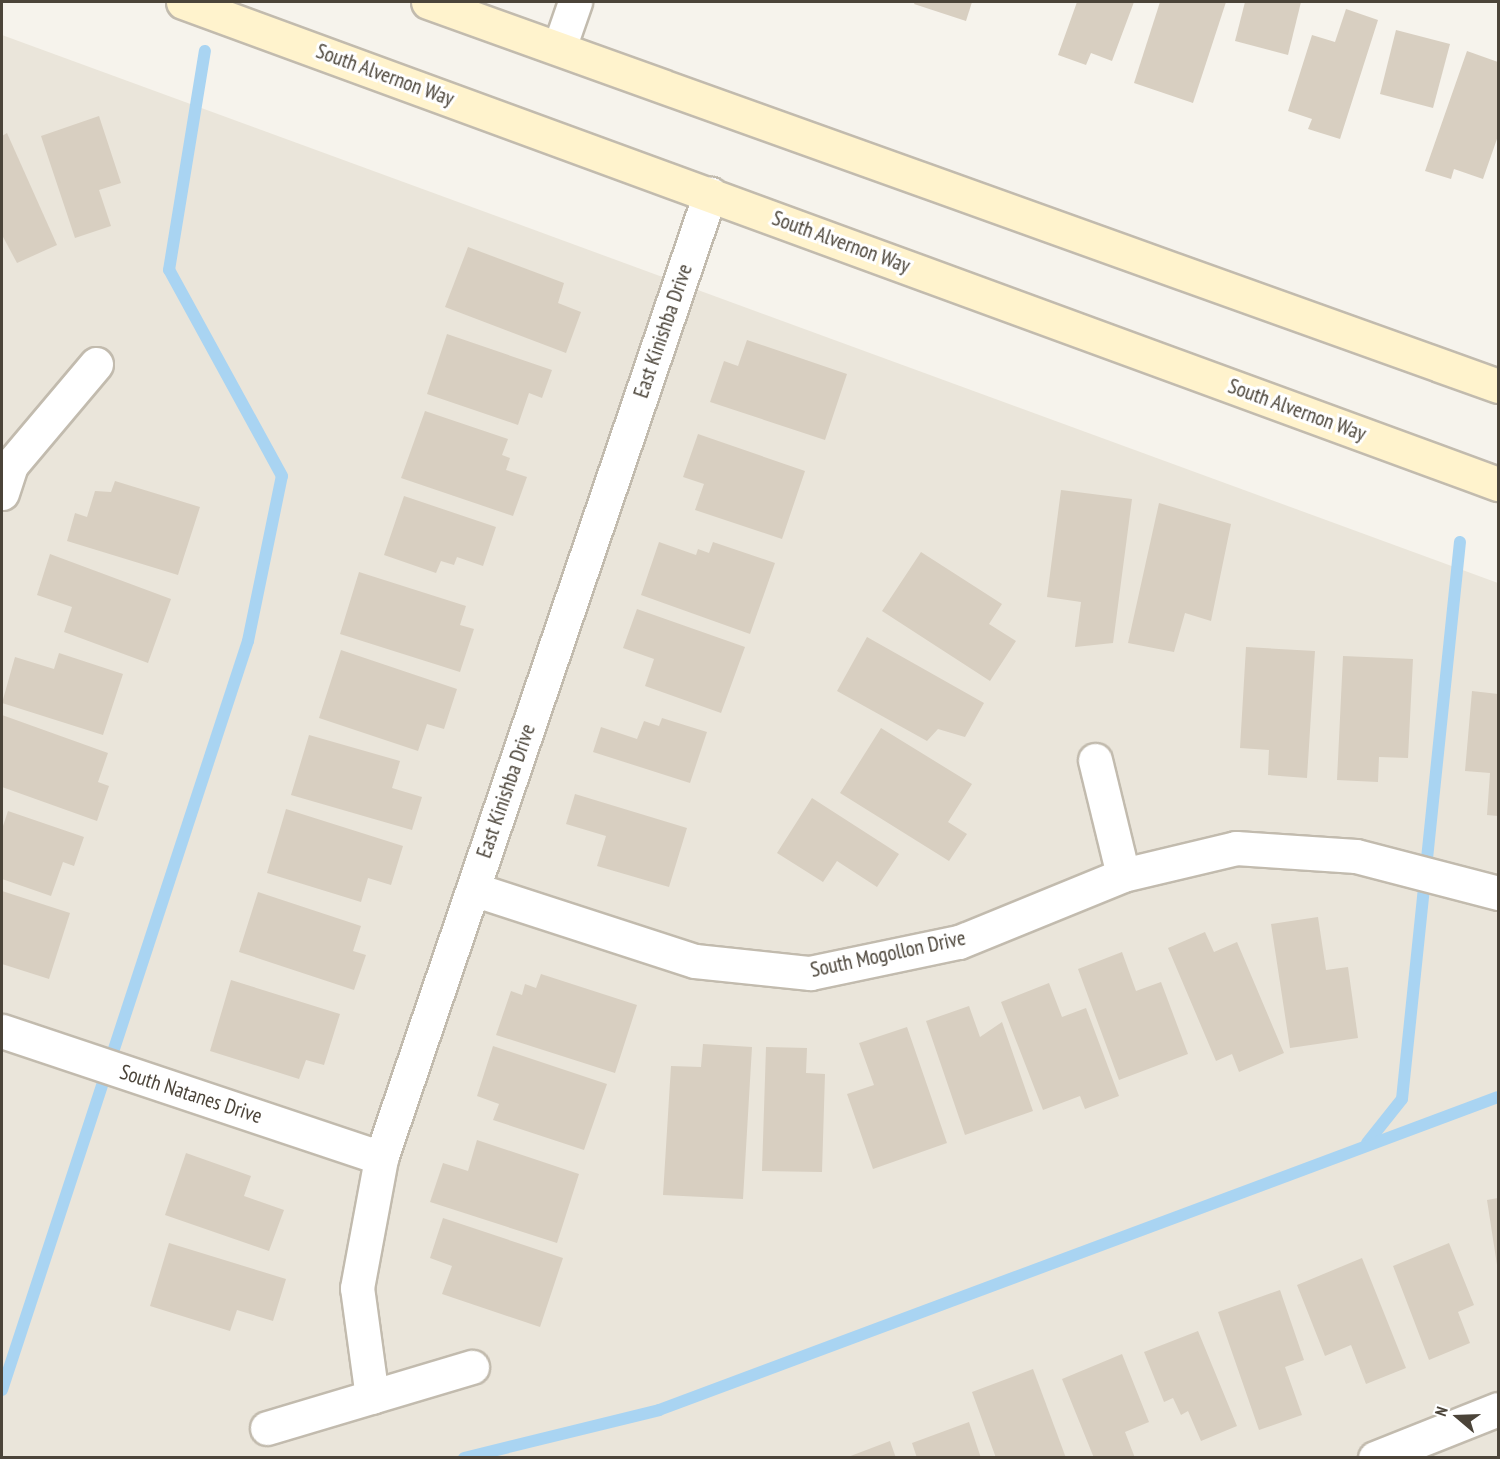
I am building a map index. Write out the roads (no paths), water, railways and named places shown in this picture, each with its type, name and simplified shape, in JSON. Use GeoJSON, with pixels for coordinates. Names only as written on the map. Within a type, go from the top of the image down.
{"type":"FeatureCollection","features":[{"type":"Feature","properties":{"kind":"main road","name":"South Alvernon Way"},"geometry":{"type":"LineString","coordinates":[[183,2],[1498,484]]}},
{"type":"Feature","properties":{"kind":"main road"},"geometry":{"type":"LineString","coordinates":[[428,2],[1498,386]]}},
{"type":"Feature","properties":{"kind":"street"},"geometry":{"type":"LineString","coordinates":[[559,48],[575,2]]}},
{"type":"Feature","properties":{"kind":"street","name":"East Kinishba Drive"},"geometry":{"type":"LineString","coordinates":[[372,1397],[357,1288],[381,1158],[710,194]]}},
{"type":"Feature","properties":{"kind":"street"},"geometry":{"type":"LineString","coordinates":[[2,493],[11,465],[96,364]]}},
{"type":"Feature","properties":{"kind":"street"},"geometry":{"type":"LineString","coordinates":[[1095,760],[1123,875]]}},
{"type":"Feature","properties":{"kind":"street","name":"South Mogollon Drive"},"geometry":{"type":"LineString","coordinates":[[473,889],[695,961],[810,974],[959,942],[1123,875],[1236,848],[1356,856],[1498,893]]}},
{"type":"Feature","properties":{"kind":"street","name":"South Natanes Drive"},"geometry":{"type":"LineString","coordinates":[[2,1031],[381,1158]]}},
{"type":"Feature","properties":{"kind":"street"},"geometry":{"type":"LineString","coordinates":[[267,1428],[472,1367]]}},
{"type":"Feature","properties":{"kind":"street"},"geometry":{"type":"LineString","coordinates":[[1376,1458],[1498,1409]]}},
{"type":"Feature","properties":{"kind":"waterway"},"geometry":{"type":"LineString","coordinates":[[2,1390],[248,641],[282,476],[169,270],[205,51]]}},
{"type":"Feature","properties":{"kind":"waterway"},"geometry":{"type":"LineString","coordinates":[[1367,1143],[1402,1099],[1460,542]]}},
{"type":"Feature","properties":{"kind":"waterway"},"geometry":{"type":"LineString","coordinates":[[464,1458],[659,1410],[1498,1097]]}}]}
